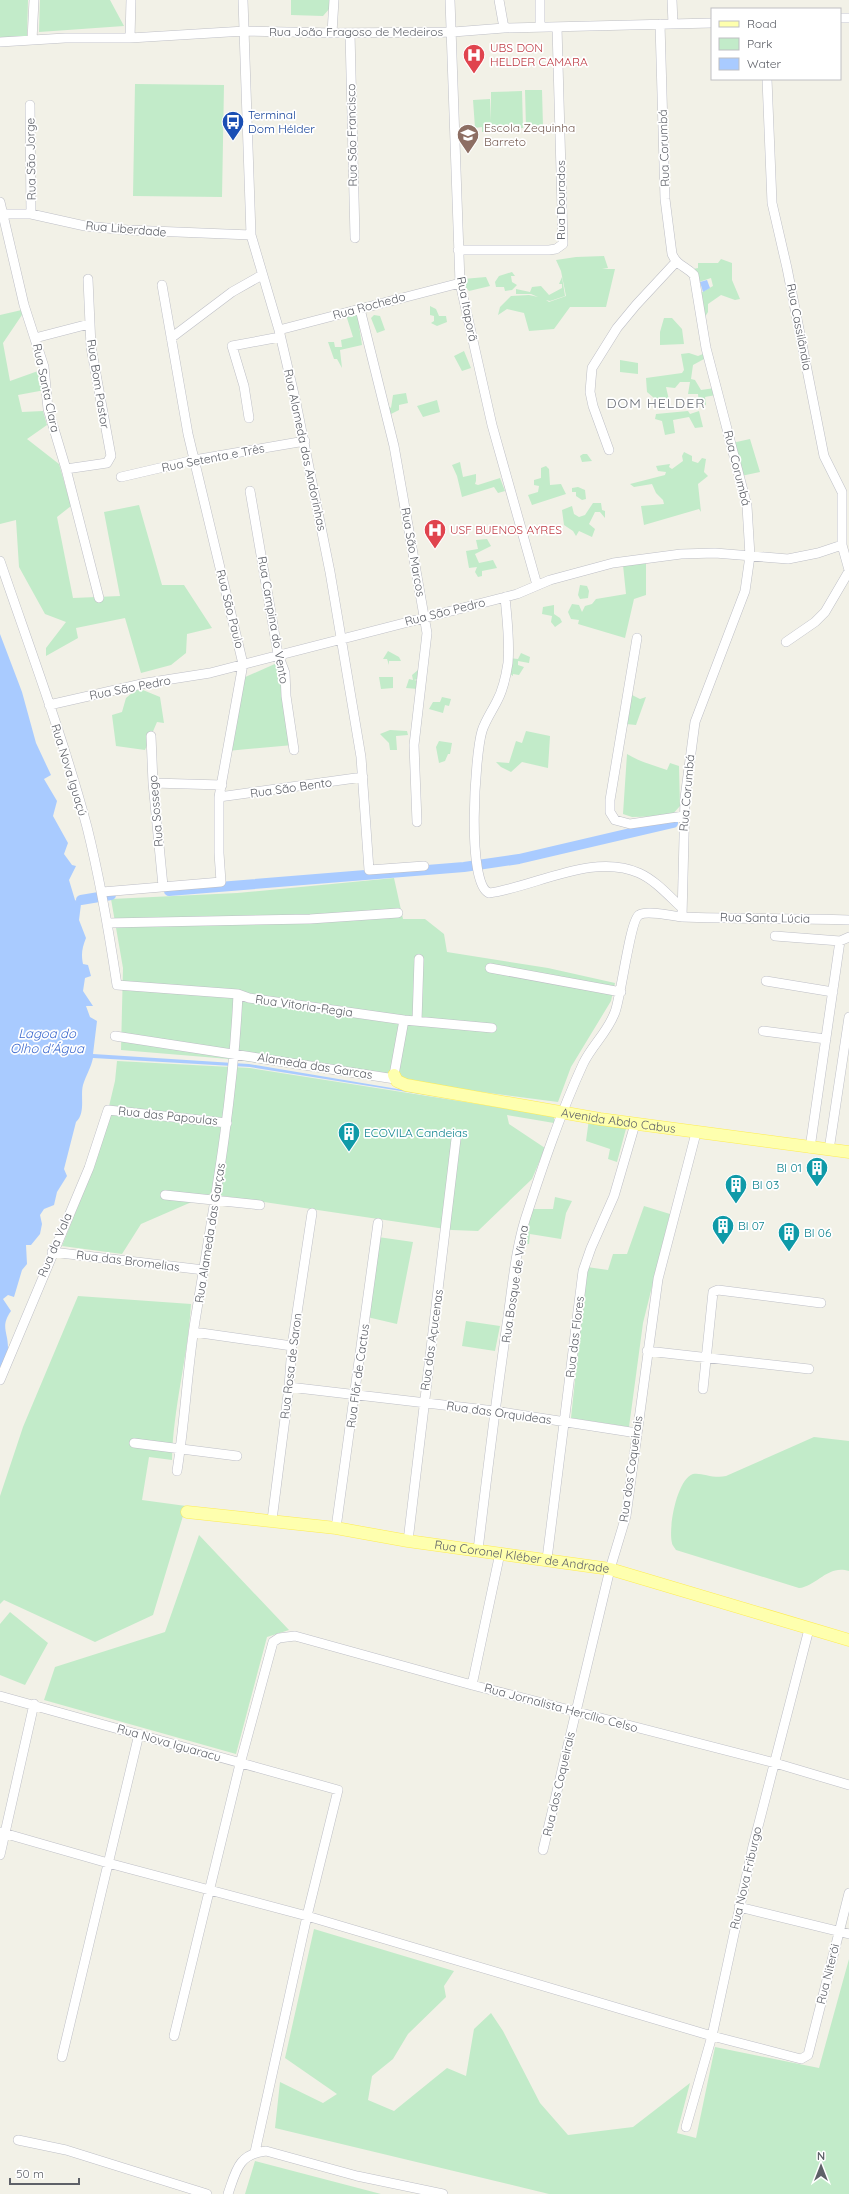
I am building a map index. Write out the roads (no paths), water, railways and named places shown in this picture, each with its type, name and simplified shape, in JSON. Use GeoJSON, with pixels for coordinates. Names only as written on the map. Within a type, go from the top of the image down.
{"type":"FeatureCollection","features":[{"type":"Feature","properties":{"kind":"main road","name":"Avenida Abdo Cabus"},"geometry":{"type":"LineString","coordinates":[[395,1077],[406,1085],[635,1124],[849,1152]]}},
{"type":"Feature","properties":{"kind":"main road","name":"Rua Coronel Kléber de Andrade"},"geometry":{"type":"LineString","coordinates":[[187,1512],[336,1528],[408,1541],[547,1559],[610,1569],[849,1640]]}},
{"type":"Feature","properties":{"kind":"street"},"geometry":{"type":"LineString","coordinates":[[32,40],[34,0]]}},
{"type":"Feature","properties":{"kind":"street"},"geometry":{"type":"LineString","coordinates":[[130,38],[131,0]]}},
{"type":"Feature","properties":{"kind":"street","name":"Rua Alameda das Andorinhas"},"geometry":{"type":"LineString","coordinates":[[243,0],[251,235],[279,333],[305,441],[330,572],[363,777],[368,870],[424,866]]}},
{"type":"Feature","properties":{"kind":"street"},"geometry":{"type":"LineString","coordinates":[[332,33],[334,0]]}},
{"type":"Feature","properties":{"kind":"street","name":"Rua Itaporã"},"geometry":{"type":"LineString","coordinates":[[450,0],[453,32],[460,283],[492,425],[537,585]]}},
{"type":"Feature","properties":{"kind":"street"},"geometry":{"type":"LineString","coordinates":[[499,0],[504,28]]}},
{"type":"Feature","properties":{"kind":"street"},"geometry":{"type":"LineString","coordinates":[[540,0],[540,27]]}},
{"type":"Feature","properties":{"kind":"street"},"geometry":{"type":"LineString","coordinates":[[672,0],[673,24]]}},
{"type":"Feature","properties":{"kind":"street","name":"Rua João Fragoso de Medeiros"},"geometry":{"type":"LineString","coordinates":[[0,42],[130,38],[244,31],[332,33],[453,32],[504,28],[711,23]]}},
{"type":"Feature","properties":{"kind":"street","name":"Rua Corumbá"},"geometry":{"type":"LineString","coordinates":[[660,24],[665,199],[670,242],[675,263],[690,271],[694,276],[706,348],[746,506],[750,556],[745,591],[695,722],[684,816],[682,912]]}},
{"type":"Feature","properties":{"kind":"street","name":"Rua Dourados"},"geometry":{"type":"LineString","coordinates":[[458,250],[549,250],[556,249],[563,244],[557,27]]}},
{"type":"Feature","properties":{"kind":"street","name":"Rua São Francisco"},"geometry":{"type":"LineString","coordinates":[[350,33],[355,238]]}},
{"type":"Feature","properties":{"kind":"street","name":"Rua Cassilândia"},"geometry":{"type":"LineString","coordinates":[[767,80],[772,203],[787,268],[824,456],[842,492],[842,545],[849,571],[825,612],[815,622],[786,642]]}},
{"type":"Feature","properties":{"kind":"street","name":"Rua São Jorge"},"geometry":{"type":"LineString","coordinates":[[30,105],[31,214]]}},
{"type":"Feature","properties":{"kind":"street","name":"Rua Santa Clara"},"geometry":{"type":"LineString","coordinates":[[0,202],[20,290],[44,367],[48,410],[66,469],[99,598]]}},
{"type":"Feature","properties":{"kind":"street","name":"Rua Liberdade"},"geometry":{"type":"LineString","coordinates":[[2,214],[31,214],[85,226],[162,232],[251,235]]}},
{"type":"Feature","properties":{"kind":"street"},"geometry":{"type":"LineString","coordinates":[[609,450],[593,406],[590,392],[592,368],[622,322],[675,263]]}},
{"type":"Feature","properties":{"kind":"street"},"geometry":{"type":"LineString","coordinates":[[172,338],[232,292],[262,275]]}},
{"type":"Feature","properties":{"kind":"street","name":"Rua Bom Pastor"},"geometry":{"type":"LineString","coordinates":[[66,469],[107,463],[110,459],[110,452],[94,370],[89,324],[88,279]]}},
{"type":"Feature","properties":{"kind":"street","name":"Rua Rochedo"},"geometry":{"type":"LineString","coordinates":[[249,418],[244,386],[232,346],[360,308],[460,283]]}},
{"type":"Feature","properties":{"kind":"street","name":"Rua São Paulo"},"geometry":{"type":"LineString","coordinates":[[162,285],[194,460],[243,664],[219,797],[219,852],[221,882],[163,886]]}},
{"type":"Feature","properties":{"kind":"street","name":"Rua São Marcos"},"geometry":{"type":"LineString","coordinates":[[360,308],[394,446],[428,633],[414,745],[417,822]]}},
{"type":"Feature","properties":{"kind":"street"},"geometry":{"type":"LineString","coordinates":[[35,338],[89,324]]}},
{"type":"Feature","properties":{"kind":"street","name":"Rua Setenta e Três"},"geometry":{"type":"LineString","coordinates":[[121,477],[194,460],[305,441]]}},
{"type":"Feature","properties":{"kind":"street","name":"Rua Campina do Vento"},"geometry":{"type":"LineString","coordinates":[[250,491],[278,654],[285,673],[286,696],[294,750]]}},
{"type":"Feature","properties":{"kind":"street","name":"Rua São Pedro"},"geometry":{"type":"LineString","coordinates":[[49,705],[146,683],[210,673],[278,654],[505,597],[537,585],[613,564],[681,554],[715,553],[788,558],[818,553],[842,545]]}},
{"type":"Feature","properties":{"kind":"street","name":"Rua Nova Iguaçú"},"geometry":{"type":"LineString","coordinates":[[0,561],[74,782],[102,892],[117,985]]}},
{"type":"Feature","properties":{"kind":"street"},"geometry":{"type":"LineString","coordinates":[[505,597],[509,638],[508,663],[502,689],[482,730],[477,754],[474,841],[476,865],[482,887],[489,893],[575,870],[598,867],[621,868],[639,873],[647,878],[682,912]]}},
{"type":"Feature","properties":{"kind":"street"},"geometry":{"type":"LineString","coordinates":[[637,638],[610,800],[610,812],[615,820],[630,824],[684,816]]}},
{"type":"Feature","properties":{"kind":"street","name":"Rua Sossego"},"geometry":{"type":"LineString","coordinates":[[151,736],[153,783],[163,886]]}},
{"type":"Feature","properties":{"kind":"street","name":"Rua São Bento"},"geometry":{"type":"LineString","coordinates":[[219,797],[363,777]]}},
{"type":"Feature","properties":{"kind":"street"},"geometry":{"type":"LineString","coordinates":[[153,783],[222,785]]}},
{"type":"Feature","properties":{"kind":"street"},"geometry":{"type":"LineString","coordinates":[[102,892],[163,886]]}},
{"type":"Feature","properties":{"kind":"street","name":"Rua Santa Lúcia"},"geometry":{"type":"LineString","coordinates":[[682,912],[849,920]]}},
{"type":"Feature","properties":{"kind":"street","name":"Rua Bosque de Viena"},"geometry":{"type":"LineString","coordinates":[[478,1550],[494,1411],[521,1233],[562,1111],[586,1058],[608,1029],[615,1015],[621,992],[632,929],[636,918],[640,914],[682,912]]}},
{"type":"Feature","properties":{"kind":"street"},"geometry":{"type":"LineString","coordinates":[[108,923],[310,919],[398,913]]}},
{"type":"Feature","properties":{"kind":"street"},"geometry":{"type":"LineString","coordinates":[[775,936],[840,941],[849,937]]}},
{"type":"Feature","properties":{"kind":"street"},"geometry":{"type":"LineString","coordinates":[[810,1148],[840,941]]}},
{"type":"Feature","properties":{"kind":"street"},"geometry":{"type":"LineString","coordinates":[[417,1021],[419,959]]}},
{"type":"Feature","properties":{"kind":"street"},"geometry":{"type":"LineString","coordinates":[[490,968],[621,992]]}},
{"type":"Feature","properties":{"kind":"street"},"geometry":{"type":"LineString","coordinates":[[766,981],[833,992]]}},
{"type":"Feature","properties":{"kind":"street","name":"Rua Vitoria-Regia"},"geometry":{"type":"LineString","coordinates":[[117,985],[238,994],[249,998],[404,1020],[492,1028]]}},
{"type":"Feature","properties":{"kind":"street","name":"Rua Alameda das Garças"},"geometry":{"type":"LineString","coordinates":[[177,1471],[194,1332],[227,1123],[234,1068],[238,994]]}},
{"type":"Feature","properties":{"kind":"street"},"geometry":{"type":"LineString","coordinates":[[829,1150],[849,1017]]}},
{"type":"Feature","properties":{"kind":"street"},"geometry":{"type":"LineString","coordinates":[[395,1077],[404,1020]]}},
{"type":"Feature","properties":{"kind":"street"},"geometry":{"type":"LineString","coordinates":[[763,1031],[826,1039]]}},
{"type":"Feature","properties":{"kind":"street","name":"Alameda das Garcas"},"geometry":{"type":"LineString","coordinates":[[115,1036],[235,1055],[395,1077]]}},
{"type":"Feature","properties":{"kind":"street","name":"Rua das Papoulas"},"geometry":{"type":"LineString","coordinates":[[108,1110],[227,1123]]}},
{"type":"Feature","properties":{"kind":"street","name":"Rua da Vala"},"geometry":{"type":"LineString","coordinates":[[0,1380],[52,1252],[89,1168],[108,1110]]}},
{"type":"Feature","properties":{"kind":"street","name":"Rua das Flores"},"geometry":{"type":"LineString","coordinates":[[547,1559],[583,1271],[591,1248],[614,1196],[635,1124]]}},
{"type":"Feature","properties":{"kind":"street","name":"Rua dos Coqueirais"},"geometry":{"type":"LineString","coordinates":[[543,1850],[610,1569],[626,1516],[647,1351],[662,1259],[696,1133]]}},
{"type":"Feature","properties":{"kind":"street","name":"Rua das Açucenas"},"geometry":{"type":"LineString","coordinates":[[408,1541],[456,1139]]}},
{"type":"Feature","properties":{"kind":"street"},"geometry":{"type":"LineString","coordinates":[[165,1195],[260,1205]]}},
{"type":"Feature","properties":{"kind":"street","name":"Rua Rosa de Saron"},"geometry":{"type":"LineString","coordinates":[[272,1520],[289,1386],[292,1346],[312,1213]]}},
{"type":"Feature","properties":{"kind":"street","name":"Rua Flôr de Cactus"},"geometry":{"type":"LineString","coordinates":[[336,1528],[356,1394],[378,1223]]}},
{"type":"Feature","properties":{"kind":"street","name":"Rua das Bromelias"},"geometry":{"type":"LineString","coordinates":[[52,1252],[204,1270]]}},
{"type":"Feature","properties":{"kind":"street"},"geometry":{"type":"LineString","coordinates":[[703,1389],[705,1357],[713,1292],[718,1290],[821,1303]]}},
{"type":"Feature","properties":{"kind":"street"},"geometry":{"type":"LineString","coordinates":[[194,1332],[292,1346]]}},
{"type":"Feature","properties":{"kind":"street"},"geometry":{"type":"LineString","coordinates":[[647,1351],[809,1369]]}},
{"type":"Feature","properties":{"kind":"street","name":"Rua das Orquideas"},"geometry":{"type":"LineString","coordinates":[[289,1386],[494,1411],[637,1433]]}},
{"type":"Feature","properties":{"kind":"street"},"geometry":{"type":"LineString","coordinates":[[134,1443],[237,1456]]}},
{"type":"Feature","properties":{"kind":"street"},"geometry":{"type":"LineString","coordinates":[[472,1685],[500,1553]]}},
{"type":"Feature","properties":{"kind":"street","name":"Rua Nova Friburgo"},"geometry":{"type":"LineString","coordinates":[[686,2127],[712,2036],[739,1906],[809,1629]]}},
{"type":"Feature","properties":{"kind":"street","name":"Rua Jornalista Hercílio Celso"},"geometry":{"type":"LineString","coordinates":[[240,1764],[273,1642],[279,1638],[295,1636],[472,1685],[775,1763],[849,1785]]}},
{"type":"Feature","properties":{"kind":"street","name":"Rua Nova Iguaracu"},"geometry":{"type":"LineString","coordinates":[[0,1696],[34,1704],[240,1764],[338,1790],[307,1916]]}},
{"type":"Feature","properties":{"kind":"street"},"geometry":{"type":"LineString","coordinates":[[0,1855],[3,1833],[34,1704]]}},
{"type":"Feature","properties":{"kind":"street"},"geometry":{"type":"LineString","coordinates":[[62,2057],[139,1734]]}},
{"type":"Feature","properties":{"kind":"street"},"geometry":{"type":"LineString","coordinates":[[174,2036],[240,1764]]}},
{"type":"Feature","properties":{"kind":"street"},"geometry":{"type":"LineString","coordinates":[[3,1833],[108,1864],[307,1916],[712,2036]]}},
{"type":"Feature","properties":{"kind":"street","name":"Rua Niterói"},"geometry":{"type":"LineString","coordinates":[[712,2036],[801,2059],[808,2055],[849,1892]]}},
{"type":"Feature","properties":{"kind":"street"},"geometry":{"type":"LineString","coordinates":[[739,1906],[849,1934]]}},
{"type":"Feature","properties":{"kind":"street"},"geometry":{"type":"LineString","coordinates":[[255,2152],[307,1916]]}},
{"type":"Feature","properties":{"kind":"street"},"geometry":{"type":"LineString","coordinates":[[18,2140],[66,2150],[207,2194]]}},
{"type":"Feature","properties":{"kind":"street"},"geometry":{"type":"LineString","coordinates":[[228,2194],[238,2166],[243,2158],[255,2152],[266,2151],[357,2176],[443,2194]]}},
{"type":"Feature","properties":{"kind":"water"},"geometry":{"type":"Polygon","coordinates":[[[707,280],[710,288],[703,292],[700,282],[707,280]]]}},
{"type":"Feature","properties":{"kind":"water","name":"Lagoa do Olho d'Água"},"geometry":{"type":"Polygon","coordinates":[[[0,634],[22,692],[36,743],[51,775],[44,779],[57,801],[53,816],[68,843],[64,854],[72,865],[76,866],[69,880],[75,900],[81,904],[79,920],[86,938],[82,951],[82,960],[83,964],[88,965],[91,976],[85,978],[83,991],[93,1006],[86,1006],[90,1017],[97,1021],[93,1054],[249,1064],[552,1115],[250,1067],[93,1058],[83,1085],[81,1114],[76,1122],[64,1169],[67,1176],[57,1192],[54,1205],[44,1209],[40,1215],[42,1224],[40,1234],[31,1245],[26,1245],[27,1264],[22,1270],[14,1297],[8,1295],[3,1299],[11,1311],[5,1325],[8,1350],[0,1369],[0,634]]]}},
{"type":"Feature","properties":{"kind":"waterway"},"geometry":{"type":"LineString","coordinates":[[169,891],[464,867],[519,859],[673,823]]}},
{"type":"Feature","properties":{"kind":"waterway"},"geometry":{"type":"LineString","coordinates":[[81,900],[111,895]]}},
{"type":"Feature","properties":{"kind":"place","name":"UBS DON HELDER CAMARA"},"geometry":{"type":"Point","coordinates":[474,74]}},
{"type":"Feature","properties":{"kind":"place","name":"Terminal Dom Hélder"},"geometry":{"type":"Point","coordinates":[233,142]}},
{"type":"Feature","properties":{"kind":"place","name":"Escola Zequinha Barreto"},"geometry":{"type":"Point","coordinates":[468,154]}},
{"type":"Feature","properties":{"kind":"place","name":"USF BUENOS AYRES"},"geometry":{"type":"Point","coordinates":[435,550]}},
{"type":"Feature","properties":{"kind":"place","name":"ECOVILA Candeias"},"geometry":{"type":"Point","coordinates":[349,1152]}},
{"type":"Feature","properties":{"kind":"place","name":"Bl 01"},"geometry":{"type":"Point","coordinates":[817,1188]}},
{"type":"Feature","properties":{"kind":"place","name":"Bl 03"},"geometry":{"type":"Point","coordinates":[736,1204]}},
{"type":"Feature","properties":{"kind":"place","name":"Bl 07"},"geometry":{"type":"Point","coordinates":[723,1246]}},
{"type":"Feature","properties":{"kind":"place","name":"Bl 06"},"geometry":{"type":"Point","coordinates":[789,1252]}},
{"type":"Feature","properties":{"kind":"district","name":"DOM HELDER"},"geometry":{"type":"Point","coordinates":[656,403]}}]}
